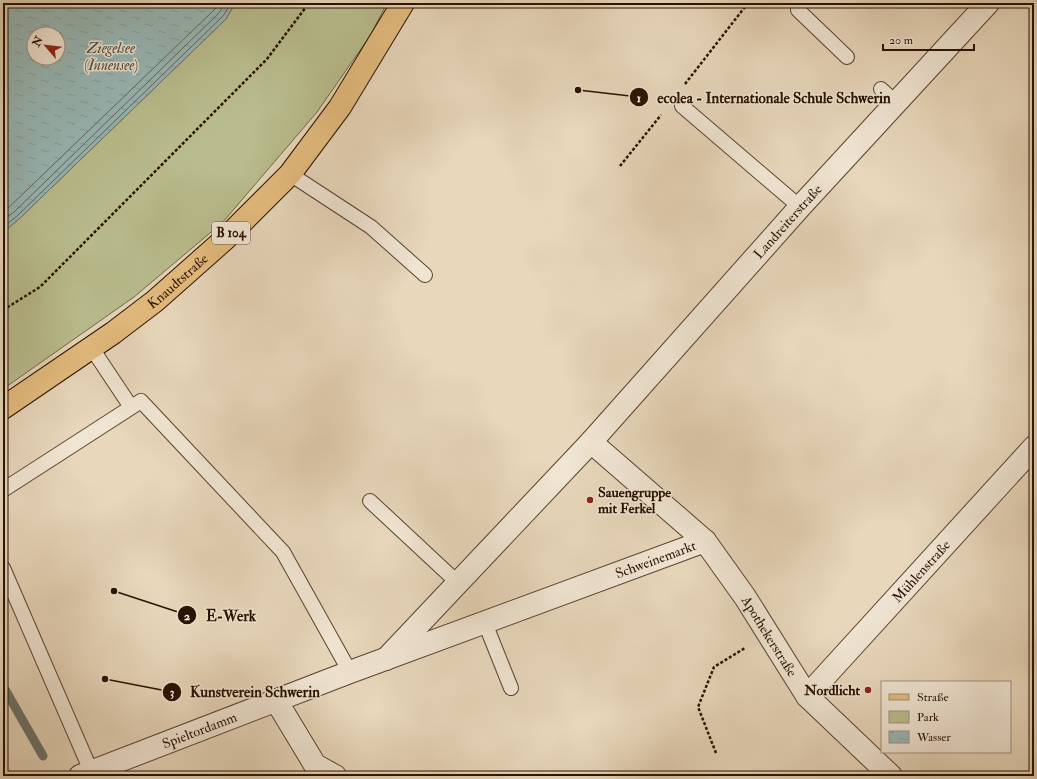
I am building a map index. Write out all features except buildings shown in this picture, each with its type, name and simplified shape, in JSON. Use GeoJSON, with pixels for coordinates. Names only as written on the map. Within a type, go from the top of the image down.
{"type":"FeatureCollection","features":[{"type":"Feature","properties":{"kind":"main road","name":"Knaudtstraße"},"geometry":{"type":"LineString","coordinates":[[3,408],[112,333],[155,301],[225,239],[290,174],[340,107],[403,3]]}},
{"type":"Feature","properties":{"kind":"street","name":"Landreiterstraße"},"geometry":{"type":"LineString","coordinates":[[591,442],[800,207],[888,96],[988,3]]}},
{"type":"Feature","properties":{"kind":"street","name":"Schweinemarkt"},"geometry":{"type":"LineString","coordinates":[[386,659],[705,541],[591,442]]}},
{"type":"Feature","properties":{"kind":"street"},"geometry":{"type":"LineString","coordinates":[[386,659],[591,442]]}},
{"type":"Feature","properties":{"kind":"street","name":"Mühlenstraße"},"geometry":{"type":"LineString","coordinates":[[807,696],[1034,447]]}},
{"type":"Feature","properties":{"kind":"street","name":"Apothekerstraße"},"geometry":{"type":"LineString","coordinates":[[705,541],[745,597],[807,696],[891,776]]}},
{"type":"Feature","properties":{"kind":"street","name":"Spieltordamm"},"geometry":{"type":"LineString","coordinates":[[86,774],[386,659]]}},
{"type":"Feature","properties":{"kind":"street"},"geometry":{"type":"LineString","coordinates":[[277,702],[314,765],[335,776]]}},
{"type":"Feature","properties":{"kind":"lane"},"geometry":{"type":"LineString","coordinates":[[798,10],[847,56]]}},
{"type":"Feature","properties":{"kind":"lane"},"geometry":{"type":"LineString","coordinates":[[682,106],[800,207]]}},
{"type":"Feature","properties":{"kind":"lane"},"geometry":{"type":"LineString","coordinates":[[290,174],[371,227],[425,275]]}},
{"type":"Feature","properties":{"kind":"lane"},"geometry":{"type":"LineString","coordinates":[[91,347],[131,408]]}},
{"type":"Feature","properties":{"kind":"lane"},"geometry":{"type":"LineString","coordinates":[[3,490],[141,401],[283,552],[350,672]]}},
{"type":"Feature","properties":{"kind":"lane"},"geometry":{"type":"LineString","coordinates":[[370,501],[458,583]]}},
{"type":"Feature","properties":{"kind":"lane"},"geometry":{"type":"LineString","coordinates":[[3,568],[86,774]]}},
{"type":"Feature","properties":{"kind":"lane"},"geometry":{"type":"LineString","coordinates":[[485,623],[510,688]]}},
{"type":"Feature","properties":{"kind":"path"},"geometry":{"type":"LineString","coordinates":[[3,310],[40,286],[261,65],[309,3]]}},
{"type":"Feature","properties":{"kind":"path"},"geometry":{"type":"LineString","coordinates":[[716,753],[698,707],[714,667],[768,634]]}},
{"type":"Feature","properties":{"kind":"path"},"geometry":{"type":"LineString","coordinates":[[165,772],[213,776]]}},
{"type":"Feature","properties":{"kind":"green space"},"geometry":{"type":"Polygon","coordinates":[[[235,3],[387,3],[370,36],[317,112],[223,222],[134,297],[3,389],[3,232],[19,219],[226,19],[235,3]]]}},
{"type":"Feature","properties":{"kind":"water","name":"Ziegelsee (Innensee)"},"geometry":{"type":"Polygon","coordinates":[[[3,3],[235,3],[226,19],[19,219],[3,232],[3,3]]]}},
{"type":"Feature","properties":{"kind":"waterway"},"geometry":{"type":"LineString","coordinates":[[3,686],[43,756]]}},
{"type":"Feature","properties":{"kind":"place","name":"ecolea - Internationale Schule Schwerin"},"geometry":{"type":"Point","coordinates":[578,90]}},
{"type":"Feature","properties":{"kind":"place","name":"Sauengruppe mit Ferkel"},"geometry":{"type":"Point","coordinates":[590,500]}},
{"type":"Feature","properties":{"kind":"place","name":"E-Werk"},"geometry":{"type":"Point","coordinates":[114,591]}},
{"type":"Feature","properties":{"kind":"place","name":"Kunstverein Schwerin"},"geometry":{"type":"Point","coordinates":[105,679]}},
{"type":"Feature","properties":{"kind":"place","name":"Nordlicht"},"geometry":{"type":"Point","coordinates":[868,690]}}]}
